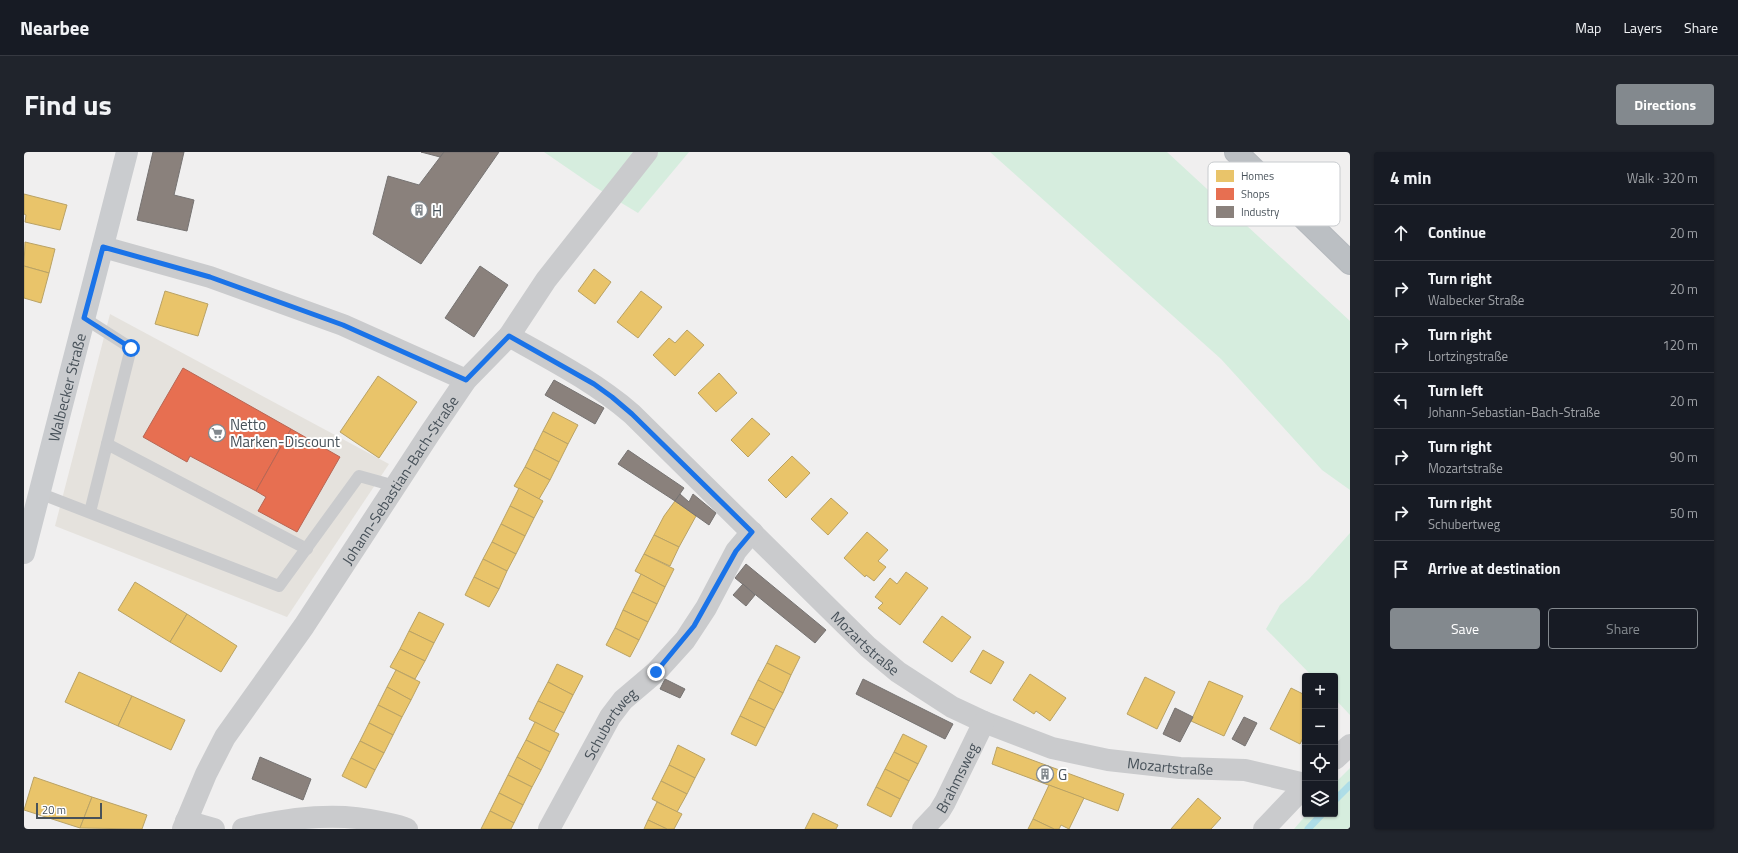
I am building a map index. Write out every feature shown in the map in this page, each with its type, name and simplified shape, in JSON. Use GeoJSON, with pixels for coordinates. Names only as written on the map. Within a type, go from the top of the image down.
{"type":"FeatureCollection","features":[{"type":"Feature","properties":{"kind":"highway"},"geometry":{"type":"LineString","coordinates":[[1236,152],[1246,162]]}},
{"type":"Feature","properties":{"kind":"highway"},"geometry":{"type":"LineString","coordinates":[[1312,226],[1350,263]]}},
{"type":"Feature","properties":{"kind":"main road","name":"Walbecker Straße"},"geometry":{"type":"LineString","coordinates":[[24,553],[127,152]]}},
{"type":"Feature","properties":{"kind":"street","name":"Johann-Sebastian-Bach-Straße"},"geometry":{"type":"LineString","coordinates":[[185,825],[206,774],[225,737],[304,626],[394,486],[466,380],[509,336],[546,280],[647,152]]}},
{"type":"Feature","properties":{"kind":"street"},"geometry":{"type":"LineString","coordinates":[[103,247],[210,277],[343,325],[466,380]]}},
{"type":"Feature","properties":{"kind":"street","name":"Mozartstraße"},"geometry":{"type":"LineString","coordinates":[[509,336],[594,384],[612,397],[632,414],[868,647],[898,672],[952,707],[984,722],[1052,748],[1108,760],[1180,768],[1245,770],[1302,784]]}},
{"type":"Feature","properties":{"kind":"street","name":"Schubertweg"},"geometry":{"type":"LineString","coordinates":[[549,829],[610,717],[623,700],[656,672],[684,640],[706,608],[736,551],[752,532]]}},
{"type":"Feature","properties":{"kind":"street","name":"Brahmsweg"},"geometry":{"type":"LineString","coordinates":[[923,829],[939,812],[945,802],[984,722]]}},
{"type":"Feature","properties":{"kind":"street"},"geometry":{"type":"LineString","coordinates":[[1338,755],[1350,745]]}},
{"type":"Feature","properties":{"kind":"street"},"geometry":{"type":"LineString","coordinates":[[1264,829],[1302,788]]}},
{"type":"Feature","properties":{"kind":"street"},"geometry":{"type":"LineString","coordinates":[[243,829],[288,819],[310,817],[368,819],[406,829]]}},
{"type":"Feature","properties":{"kind":"street"},"geometry":{"type":"LineString","coordinates":[[185,825],[214,829]]}},
{"type":"Feature","properties":{"kind":"lane"},"geometry":{"type":"LineString","coordinates":[[84,318],[131,348],[90,512]]}},
{"type":"Feature","properties":{"kind":"lane"},"geometry":{"type":"LineString","coordinates":[[107,444],[307,549]]}},
{"type":"Feature","properties":{"kind":"lane"},"geometry":{"type":"LineString","coordinates":[[39,493],[279,586],[359,476],[394,486]]}},
{"type":"Feature","properties":{"kind":"shaded area"},"geometry":{"type":"Polygon","coordinates":[[[110,314],[389,464],[287,617],[55,526],[110,314]]]}},
{"type":"Feature","properties":{"kind":"green space"},"geometry":{"type":"Polygon","coordinates":[[[544,152],[689,152],[638,213],[595,187],[544,152]]]}},
{"type":"Feature","properties":{"kind":"green space"},"geometry":{"type":"Polygon","coordinates":[[[990,152],[1167,152],[1208,190],[1208,226],[1247,226],[1350,321],[1350,490],[1322,470],[1221,359],[990,152]]]}},
{"type":"Feature","properties":{"kind":"green space"},"geometry":{"type":"Polygon","coordinates":[[[1350,533],[1350,715],[1338,702],[1338,673],[1309,673],[1266,629],[1280,605],[1309,579],[1350,533]]]}},
{"type":"Feature","properties":{"kind":"green space"},"geometry":{"type":"Polygon","coordinates":[[[1350,768],[1350,829],[1294,829],[1304,817],[1338,817],[1338,780],[1350,768]]]}},
{"type":"Feature","properties":{"kind":"building: Homes"},"geometry":{"type":"Polygon","coordinates":[[[24,194],[67,205],[60,230],[25,222],[26,215],[24,214],[24,194]]]}},
{"type":"Feature","properties":{"kind":"building: Homes"},"geometry":{"type":"Polygon","coordinates":[[[25,242],[55,249],[49,273],[24,266],[25,242]]]}},
{"type":"Feature","properties":{"kind":"building: Homes"},"geometry":{"type":"Polygon","coordinates":[[[24,266],[49,273],[41,303],[24,298],[24,266]]]}},
{"type":"Feature","properties":{"kind":"building: Homes"},"geometry":{"type":"Polygon","coordinates":[[[594,269],[611,282],[595,304],[578,291],[594,269]]]}},
{"type":"Feature","properties":{"kind":"building: Homes"},"geometry":{"type":"Polygon","coordinates":[[[165,291],[208,304],[198,336],[155,324],[165,291]]]}},
{"type":"Feature","properties":{"kind":"building: Homes"},"geometry":{"type":"Polygon","coordinates":[[[641,291],[662,307],[638,338],[617,322],[641,291]]]}},
{"type":"Feature","properties":{"kind":"building: Homes"},"geometry":{"type":"Polygon","coordinates":[[[687,330],[704,345],[675,376],[653,355],[669,338],[675,343],[687,330]]]}},
{"type":"Feature","properties":{"kind":"building: Homes"},"geometry":{"type":"Polygon","coordinates":[[[719,373],[737,393],[716,412],[698,393],[719,373]]]}},
{"type":"Feature","properties":{"kind":"building: Homes"},"geometry":{"type":"Polygon","coordinates":[[[378,376],[417,402],[379,458],[340,432],[378,376]]]}},
{"type":"Feature","properties":{"kind":"building: Homes"},"geometry":{"type":"Polygon","coordinates":[[[553,412],[578,425],[568,444],[543,431],[553,412]]]}},
{"type":"Feature","properties":{"kind":"building: Homes"},"geometry":{"type":"Polygon","coordinates":[[[752,418],[770,434],[748,457],[731,440],[752,418]]]}},
{"type":"Feature","properties":{"kind":"building: Homes"},"geometry":{"type":"Polygon","coordinates":[[[543,431],[568,444],[559,462],[534,449],[543,431]]]}},
{"type":"Feature","properties":{"kind":"building: Homes"},"geometry":{"type":"Polygon","coordinates":[[[534,449],[559,462],[550,480],[525,467],[534,449]]]}},
{"type":"Feature","properties":{"kind":"building: Homes"},"geometry":{"type":"Polygon","coordinates":[[[792,456],[810,473],[786,498],[768,480],[792,456]]]}},
{"type":"Feature","properties":{"kind":"building: Homes"},"geometry":{"type":"Polygon","coordinates":[[[525,467],[550,480],[539,499],[514,486],[525,467]]]}},
{"type":"Feature","properties":{"kind":"building: Homes"},"geometry":{"type":"Polygon","coordinates":[[[519,488],[543,501],[534,518],[510,506],[519,488]]]}},
{"type":"Feature","properties":{"kind":"building: Homes"},"geometry":{"type":"Polygon","coordinates":[[[831,498],[848,513],[828,535],[811,519],[831,498]]]}},
{"type":"Feature","properties":{"kind":"building: Homes"},"geometry":{"type":"Polygon","coordinates":[[[675,501],[696,516],[679,547],[654,535],[664,516],[675,501]]]}},
{"type":"Feature","properties":{"kind":"building: Homes"},"geometry":{"type":"Polygon","coordinates":[[[510,506],[534,518],[525,536],[501,524],[510,506]]]}},
{"type":"Feature","properties":{"kind":"building: Homes"},"geometry":{"type":"Polygon","coordinates":[[[501,524],[525,536],[516,554],[492,542],[501,524]]]}},
{"type":"Feature","properties":{"kind":"building: Homes"},"geometry":{"type":"Polygon","coordinates":[[[867,532],[888,550],[878,561],[886,567],[874,581],[866,575],[865,577],[844,558],[867,532]]]}},
{"type":"Feature","properties":{"kind":"building: Homes"},"geometry":{"type":"Polygon","coordinates":[[[654,535],[679,547],[670,566],[644,554],[654,535]]]}},
{"type":"Feature","properties":{"kind":"building: Homes"},"geometry":{"type":"Polygon","coordinates":[[[492,542],[516,554],[507,571],[483,559],[492,542]]]}},
{"type":"Feature","properties":{"kind":"building: Homes"},"geometry":{"type":"Polygon","coordinates":[[[644,554],[674,569],[665,587],[635,571],[644,554]]]}},
{"type":"Feature","properties":{"kind":"building: Homes"},"geometry":{"type":"Polygon","coordinates":[[[483,559],[507,571],[499,589],[474,577],[483,559]]]}},
{"type":"Feature","properties":{"kind":"building: Homes"},"geometry":{"type":"Polygon","coordinates":[[[906,572],[928,588],[900,625],[878,608],[883,603],[875,597],[890,578],[897,584],[906,572]]]}},
{"type":"Feature","properties":{"kind":"building: Homes"},"geometry":{"type":"Polygon","coordinates":[[[641,574],[665,587],[657,604],[632,592],[641,574]]]}},
{"type":"Feature","properties":{"kind":"building: Homes"},"geometry":{"type":"Polygon","coordinates":[[[474,577],[499,589],[489,607],[465,595],[474,577]]]}},
{"type":"Feature","properties":{"kind":"building: Homes"},"geometry":{"type":"Polygon","coordinates":[[[135,582],[187,614],[170,642],[118,610],[135,582]]]}},
{"type":"Feature","properties":{"kind":"building: Homes"},"geometry":{"type":"Polygon","coordinates":[[[632,592],[657,604],[648,622],[623,610],[632,592]]]}},
{"type":"Feature","properties":{"kind":"building: Homes"},"geometry":{"type":"Polygon","coordinates":[[[623,610],[648,622],[639,640],[615,628],[623,610]]]}},
{"type":"Feature","properties":{"kind":"building: Homes"},"geometry":{"type":"Polygon","coordinates":[[[419,612],[444,624],[434,643],[409,631],[419,612]]]}},
{"type":"Feature","properties":{"kind":"building: Homes"},"geometry":{"type":"Polygon","coordinates":[[[187,614],[237,646],[221,672],[170,642],[187,614]]]}},
{"type":"Feature","properties":{"kind":"building: Homes"},"geometry":{"type":"Polygon","coordinates":[[[942,616],[971,637],[952,662],[923,642],[942,616]]]}},
{"type":"Feature","properties":{"kind":"building: Homes"},"geometry":{"type":"Polygon","coordinates":[[[615,628],[639,640],[630,657],[606,645],[615,628]]]}},
{"type":"Feature","properties":{"kind":"building: Homes"},"geometry":{"type":"Polygon","coordinates":[[[409,631],[434,643],[425,661],[400,649],[409,631]]]}},
{"type":"Feature","properties":{"kind":"building: Homes"},"geometry":{"type":"Polygon","coordinates":[[[776,645],[800,657],[791,675],[767,663],[776,645]]]}},
{"type":"Feature","properties":{"kind":"building: Homes"},"geometry":{"type":"Polygon","coordinates":[[[400,649],[425,661],[415,679],[390,667],[400,649]]]}},
{"type":"Feature","properties":{"kind":"building: Homes"},"geometry":{"type":"Polygon","coordinates":[[[983,650],[1004,662],[991,684],[970,672],[983,650]]]}},
{"type":"Feature","properties":{"kind":"building: Homes"},"geometry":{"type":"Polygon","coordinates":[[[767,663],[791,675],[783,693],[758,680],[767,663]]]}},
{"type":"Feature","properties":{"kind":"building: Homes"},"geometry":{"type":"Polygon","coordinates":[[[557,664],[583,676],[573,695],[548,682],[557,664]]]}},
{"type":"Feature","properties":{"kind":"building: Homes"},"geometry":{"type":"Polygon","coordinates":[[[396,670],[420,682],[411,700],[387,687],[396,670]]]}},
{"type":"Feature","properties":{"kind":"building: Homes"},"geometry":{"type":"Polygon","coordinates":[[[79,672],[132,696],[118,726],[65,702],[79,672]]]}},
{"type":"Feature","properties":{"kind":"building: Homes"},"geometry":{"type":"Polygon","coordinates":[[[1030,674],[1066,698],[1050,721],[1036,711],[1034,714],[1013,700],[1030,674]]]}},
{"type":"Feature","properties":{"kind":"building: Homes"},"geometry":{"type":"Polygon","coordinates":[[[1145,677],[1175,692],[1157,729],[1127,714],[1145,677]]]}},
{"type":"Feature","properties":{"kind":"building: Homes"},"geometry":{"type":"Polygon","coordinates":[[[758,680],[783,693],[774,710],[749,698],[758,680]]]}},
{"type":"Feature","properties":{"kind":"building: Homes"},"geometry":{"type":"Polygon","coordinates":[[[1209,681],[1243,696],[1224,736],[1191,721],[1209,681]]]}},
{"type":"Feature","properties":{"kind":"building: Homes"},"geometry":{"type":"Polygon","coordinates":[[[548,682],[573,695],[564,713],[538,701],[548,682]]]}},
{"type":"Feature","properties":{"kind":"building: Homes"},"geometry":{"type":"Polygon","coordinates":[[[387,687],[411,700],[402,717],[378,705],[387,687]]]}},
{"type":"Feature","properties":{"kind":"building: Homes"},"geometry":{"type":"Polygon","coordinates":[[[1291,688],[1302,694],[1302,740],[1300,744],[1270,729],[1291,688]]]}},
{"type":"Feature","properties":{"kind":"building: Homes"},"geometry":{"type":"Polygon","coordinates":[[[132,696],[185,720],[171,750],[118,726],[132,696]]]}},
{"type":"Feature","properties":{"kind":"building: Homes"},"geometry":{"type":"Polygon","coordinates":[[[749,698],[774,710],[765,728],[740,716],[749,698]]]}},
{"type":"Feature","properties":{"kind":"building: Homes"},"geometry":{"type":"Polygon","coordinates":[[[538,701],[564,713],[554,732],[529,719],[538,701]]]}},
{"type":"Feature","properties":{"kind":"building: Homes"},"geometry":{"type":"Polygon","coordinates":[[[378,705],[402,717],[393,735],[369,723],[378,705]]]}},
{"type":"Feature","properties":{"kind":"building: Homes"},"geometry":{"type":"Polygon","coordinates":[[[740,716],[765,728],[756,746],[731,734],[740,716]]]}},
{"type":"Feature","properties":{"kind":"building: Homes"},"geometry":{"type":"Polygon","coordinates":[[[535,722],[559,734],[550,752],[526,740],[535,722]]]}},
{"type":"Feature","properties":{"kind":"building: Homes"},"geometry":{"type":"Polygon","coordinates":[[[369,723],[393,735],[384,753],[360,741],[369,723]]]}},
{"type":"Feature","properties":{"kind":"building: Homes"},"geometry":{"type":"Polygon","coordinates":[[[903,734],[927,746],[918,764],[894,752],[903,734]]]}},
{"type":"Feature","properties":{"kind":"building: Homes"},"geometry":{"type":"Polygon","coordinates":[[[526,740],[550,752],[541,770],[517,757],[526,740]]]}},
{"type":"Feature","properties":{"kind":"building: Homes"},"geometry":{"type":"Polygon","coordinates":[[[360,741],[384,753],[375,770],[351,758],[360,741]]]}},
{"type":"Feature","properties":{"kind":"building: Homes"},"geometry":{"type":"Polygon","coordinates":[[[678,745],[705,759],[695,778],[669,765],[678,745]]]}},
{"type":"Feature","properties":{"kind":"building: Homes","name":"G"},"geometry":{"type":"Polygon","coordinates":[[[997,747],[1124,794],[1118,811],[992,764],[997,747]]]}},
{"type":"Feature","properties":{"kind":"building: Homes"},"geometry":{"type":"Polygon","coordinates":[[[894,752],[918,764],[909,781],[885,769],[894,752]]]}},
{"type":"Feature","properties":{"kind":"building: Homes"},"geometry":{"type":"Polygon","coordinates":[[[517,757],[541,770],[532,787],[508,775],[517,757]]]}},
{"type":"Feature","properties":{"kind":"building: Homes"},"geometry":{"type":"Polygon","coordinates":[[[351,758],[375,770],[366,788],[342,776],[351,758]]]}},
{"type":"Feature","properties":{"kind":"building: Homes"},"geometry":{"type":"Polygon","coordinates":[[[669,765],[695,778],[687,794],[661,781],[669,765]]]}},
{"type":"Feature","properties":{"kind":"building: Homes"},"geometry":{"type":"Polygon","coordinates":[[[885,769],[909,781],[900,799],[876,787],[885,769]]]}},
{"type":"Feature","properties":{"kind":"building: Homes"},"geometry":{"type":"Polygon","coordinates":[[[508,775],[532,787],[523,805],[499,793],[508,775]]]}},
{"type":"Feature","properties":{"kind":"building: Homes"},"geometry":{"type":"Polygon","coordinates":[[[34,777],[92,797],[80,828],[24,810],[34,777]]]}},
{"type":"Feature","properties":{"kind":"building: Homes"},"geometry":{"type":"Polygon","coordinates":[[[661,781],[687,794],[677,812],[652,799],[661,781]]]}},
{"type":"Feature","properties":{"kind":"building: Homes"},"geometry":{"type":"Polygon","coordinates":[[[1049,785],[1084,798],[1069,829],[1061,825],[1059,829],[1054,829],[1033,819],[1049,785]]]}},
{"type":"Feature","properties":{"kind":"building: Homes"},"geometry":{"type":"Polygon","coordinates":[[[876,787],[900,799],[891,817],[867,805],[876,787]]]}},
{"type":"Feature","properties":{"kind":"building: Homes"},"geometry":{"type":"Polygon","coordinates":[[[499,793],[523,805],[514,823],[490,811],[499,793]]]}},
{"type":"Feature","properties":{"kind":"building: Homes"},"geometry":{"type":"Polygon","coordinates":[[[92,797],[147,815],[142,829],[80,828],[92,797]]]}},
{"type":"Feature","properties":{"kind":"building: Homes"},"geometry":{"type":"Polygon","coordinates":[[[1198,798],[1221,818],[1211,829],[1171,829],[1198,798]]]}},
{"type":"Feature","properties":{"kind":"building: Homes"},"geometry":{"type":"Polygon","coordinates":[[[657,802],[682,814],[674,829],[667,829],[648,820],[657,802]]]}},
{"type":"Feature","properties":{"kind":"building: Homes"},"geometry":{"type":"Polygon","coordinates":[[[490,811],[514,823],[511,829],[481,829],[490,811]]]}},
{"type":"Feature","properties":{"kind":"building: Homes"},"geometry":{"type":"Polygon","coordinates":[[[813,813],[838,825],[836,829],[805,829],[813,813]]]}},
{"type":"Feature","properties":{"kind":"building: Homes"},"geometry":{"type":"Polygon","coordinates":[[[1033,819],[1054,829],[1028,829],[1033,819]]]}},
{"type":"Feature","properties":{"kind":"building: Homes"},"geometry":{"type":"Polygon","coordinates":[[[648,820],[667,829],[644,829],[648,820]]]}},
{"type":"Feature","properties":{"kind":"building: Shops","name":"Netto Marken-Discount"},"geometry":{"type":"Polygon","coordinates":[[[183,368],[291,429],[256,491],[190,456],[187,462],[143,437],[183,368]]]}},
{"type":"Feature","properties":{"kind":"building: Shops"},"geometry":{"type":"Polygon","coordinates":[[[291,429],[340,457],[297,532],[258,511],[266,497],[256,491],[291,429]]]}},
{"type":"Feature","properties":{"kind":"building: Industry"},"geometry":{"type":"Polygon","coordinates":[[[153,152],[184,152],[174,195],[194,200],[187,231],[137,220],[153,152]]]}},
{"type":"Feature","properties":{"kind":"building: Industry","name":"H"},"geometry":{"type":"Polygon","coordinates":[[[421,152],[444,152],[440,157],[421,152]]]}},
{"type":"Feature","properties":{"kind":"building: Industry","name":"H"},"geometry":{"type":"Polygon","coordinates":[[[444,152],[499,152],[421,264],[373,234],[388,176],[419,185],[444,152]]]}},
{"type":"Feature","properties":{"kind":"building: Industry"},"geometry":{"type":"Polygon","coordinates":[[[480,266],[508,285],[474,337],[445,318],[480,266]]]}},
{"type":"Feature","properties":{"kind":"building: Industry"},"geometry":{"type":"Polygon","coordinates":[[[554,380],[604,408],[595,424],[545,395],[554,380]]]}},
{"type":"Feature","properties":{"kind":"building: Industry"},"geometry":{"type":"Polygon","coordinates":[[[628,450],[684,488],[675,501],[618,464],[628,450]]]}},
{"type":"Feature","properties":{"kind":"building: Industry"},"geometry":{"type":"Polygon","coordinates":[[[680,494],[689,502],[693,494],[716,513],[709,525],[675,501],[680,494]]]}},
{"type":"Feature","properties":{"kind":"building: Industry"},"geometry":{"type":"Polygon","coordinates":[[[746,564],[826,630],[815,643],[735,578],[746,564]]]}},
{"type":"Feature","properties":{"kind":"building: Industry"},"geometry":{"type":"Polygon","coordinates":[[[743,584],[755,595],[746,606],[733,595],[743,584]]]}},
{"type":"Feature","properties":{"kind":"building: Industry"},"geometry":{"type":"Polygon","coordinates":[[[665,679],[685,689],[680,698],[660,689],[665,679]]]}},
{"type":"Feature","properties":{"kind":"building: Industry"},"geometry":{"type":"Polygon","coordinates":[[[863,679],[953,724],[945,739],[856,694],[863,679]]]}},
{"type":"Feature","properties":{"kind":"building: Industry"},"geometry":{"type":"Polygon","coordinates":[[[1175,708],[1193,717],[1180,742],[1163,734],[1175,708]]]}},
{"type":"Feature","properties":{"kind":"building: Industry"},"geometry":{"type":"Polygon","coordinates":[[[1244,717],[1257,723],[1245,746],[1232,739],[1244,717]]]}},
{"type":"Feature","properties":{"kind":"building: Industry"},"geometry":{"type":"Polygon","coordinates":[[[260,757],[311,779],[303,800],[252,779],[260,757]]]}},
{"type":"Feature","properties":{"kind":"waterway"},"geometry":{"type":"LineString","coordinates":[[1338,797],[1350,785]]}},
{"type":"Feature","properties":{"kind":"waterway"},"geometry":{"type":"LineString","coordinates":[[1308,829],[1319,817]]}},
{"type":"Feature","properties":{"kind":"place","name":"H"},"geometry":{"type":"Point","coordinates":[419,210]}},
{"type":"Feature","properties":{"kind":"place","name":"Netto Marken-Discount"},"geometry":{"type":"Point","coordinates":[217,433]}},
{"type":"Feature","properties":{"kind":"place","name":"G"},"geometry":{"type":"Point","coordinates":[1045,774]}},
{"type":"Feature","properties":{"kind":"route"},"geometry":{"type":"LineString","coordinates":[[131,348],[84,318],[103,247],[210,277],[343,325],[466,380],[509,336],[594,384],[632,414],[752,532],[736,551],[706,608],[694,626],[671,656],[656,672]]}}]}
